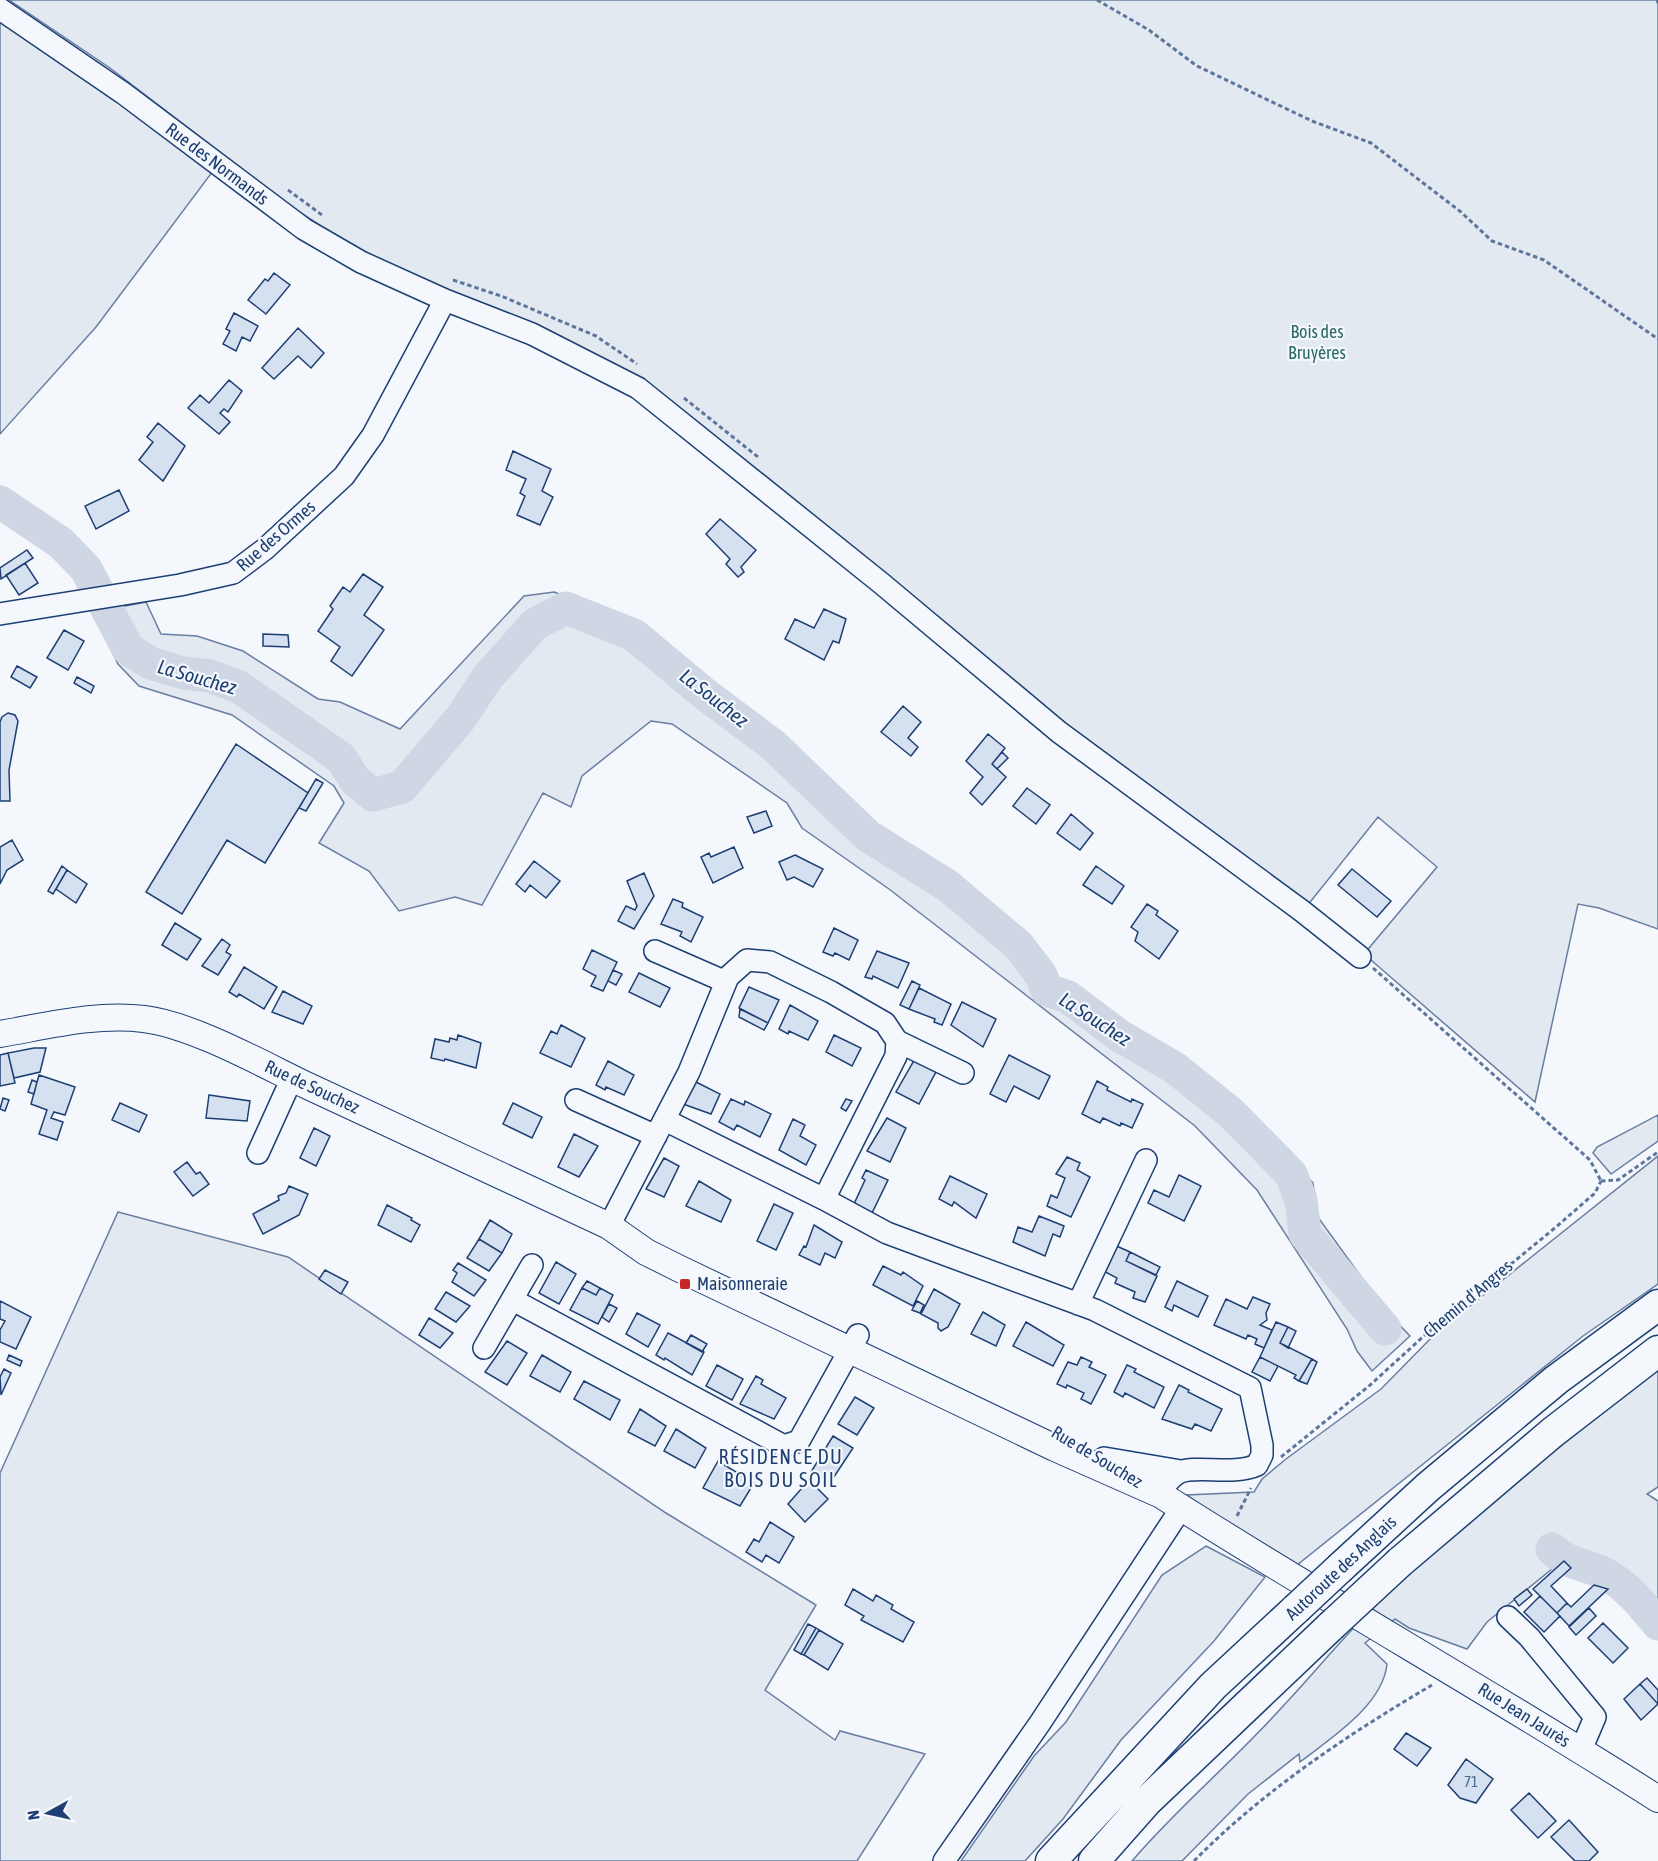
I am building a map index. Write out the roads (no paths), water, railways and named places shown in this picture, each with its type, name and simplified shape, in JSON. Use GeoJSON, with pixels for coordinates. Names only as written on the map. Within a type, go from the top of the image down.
{"type":"FeatureCollection","features":[{"type":"Feature","properties":{"kind":"highway","name":"Autoroute des Anglais"},"geometry":{"type":"LineString","coordinates":[[1051,1861],[1213,1686],[1341,1567],[1428,1488],[1556,1380],[1658,1305]]}},
{"type":"Feature","properties":{"kind":"highway","name":"Autoroute des Anglais"},"geometry":{"type":"LineString","coordinates":[[1094,1861],[1146,1803],[1400,1562],[1536,1445],[1658,1351]]}},
{"type":"Feature","properties":{"kind":"main road","name":"Rue de Souchez"},"geometry":{"type":"LineString","coordinates":[[0,1035],[65,1022],[106,1017],[145,1019],[176,1027],[241,1053],[609,1226],[651,1239],[855,1342],[1055,1448],[1159,1494]]}},
{"type":"Feature","properties":{"kind":"main road","name":"Rue de Souchez"},"geometry":{"type":"LineString","coordinates":[[855,1342],[1067,1436],[1159,1494]]}},
{"type":"Feature","properties":{"kind":"main road","name":"Rue Jean Jaurès"},"geometry":{"type":"LineString","coordinates":[[1159,1494],[1389,1633],[1448,1676],[1581,1750],[1658,1799]]}},
{"type":"Feature","properties":{"kind":"street","name":"Rue des Normands"},"geometry":{"type":"LineString","coordinates":[[0,9],[123,93],[304,229],[361,262],[445,300],[532,334],[638,387],[881,583],[1059,732],[1302,911],[1360,957]]}},
{"type":"Feature","properties":{"kind":"street","name":"Rue des Ormes"},"geometry":{"type":"LineString","coordinates":[[0,614],[180,585],[233,573],[265,549],[350,468],[373,435],[445,300]]}},
{"type":"Feature","properties":{"kind":"street"},"geometry":{"type":"LineString","coordinates":[[655,951],[726,982]]}},
{"type":"Feature","properties":{"kind":"street"},"geometry":{"type":"LineString","coordinates":[[609,1226],[689,1072],[726,982],[747,960],[770,962],[831,992],[885,1023],[897,1041],[963,1073]]}},
{"type":"Feature","properties":{"kind":"street"},"geometry":{"type":"LineString","coordinates":[[824,1199],[896,1056],[897,1041]]}},
{"type":"Feature","properties":{"kind":"street"},"geometry":{"type":"LineString","coordinates":[[258,1153],[292,1078]]}},
{"type":"Feature","properties":{"kind":"street"},"geometry":{"type":"LineString","coordinates":[[576,1100],[661,1128],[824,1199],[887,1233],[1077,1304],[1250,1389],[1272,1456],[1248,1469],[1181,1472],[1104,1458]]}},
{"type":"Feature","properties":{"kind":"street"},"geometry":{"type":"LineString","coordinates":[[1077,1304],[1146,1160]]}},
{"type":"Feature","properties":{"kind":"street"},"geometry":{"type":"LineString","coordinates":[[484,1348],[532,1265]]}},
{"type":"Feature","properties":{"kind":"street"},"geometry":{"type":"LineString","coordinates":[[513,1300],[784,1446],[799,1442],[855,1342]]}},
{"type":"Feature","properties":{"kind":"street"},"geometry":{"type":"LineString","coordinates":[[1159,1494],[1170,1478],[1181,1472]]}},
{"type":"Feature","properties":{"kind":"street"},"geometry":{"type":"LineString","coordinates":[[944,1861],[1040,1723],[1182,1507]]}},
{"type":"Feature","properties":{"kind":"street"},"geometry":{"type":"LineString","coordinates":[[1508,1617],[1529,1637],[1594,1717],[1581,1750]]}},
{"type":"Feature","properties":{"kind":"waterway","name":"La Souchez"},"geometry":{"type":"LineString","coordinates":[[0,502],[61,543],[86,569],[128,649],[150,663],[183,673],[210,676],[239,687],[341,758],[355,780],[373,795],[402,787],[460,719],[487,678],[535,624],[566,608],[634,635],[706,695],[773,745],[868,836],[948,886],[1018,945],[1041,975],[1047,990],[1068,997],[1120,1036],[1175,1068],[1231,1113],[1291,1174],[1301,1200],[1305,1234],[1385,1329]]}},
{"type":"Feature","properties":{"kind":"waterway","name":"La Souchez"},"geometry":{"type":"LineString","coordinates":[[1552,1549],[1565,1558],[1600,1571],[1614,1580],[1634,1597],[1658,1624]]}},
{"type":"Feature","properties":{"kind":"place","name":"Maisonneraie"},"geometry":{"type":"Point","coordinates":[685,1284]}},
{"type":"Feature","properties":{"kind":"district","name":"RÉSIDENCE DU BOIS DU SOIL"},"geometry":{"type":"Point","coordinates":[781,1468]}},
{"type":"Feature","properties":{"kind":"park label","name":"Bois des Bruyères"},"geometry":{"type":"Point","coordinates":[1317,342]}}]}
